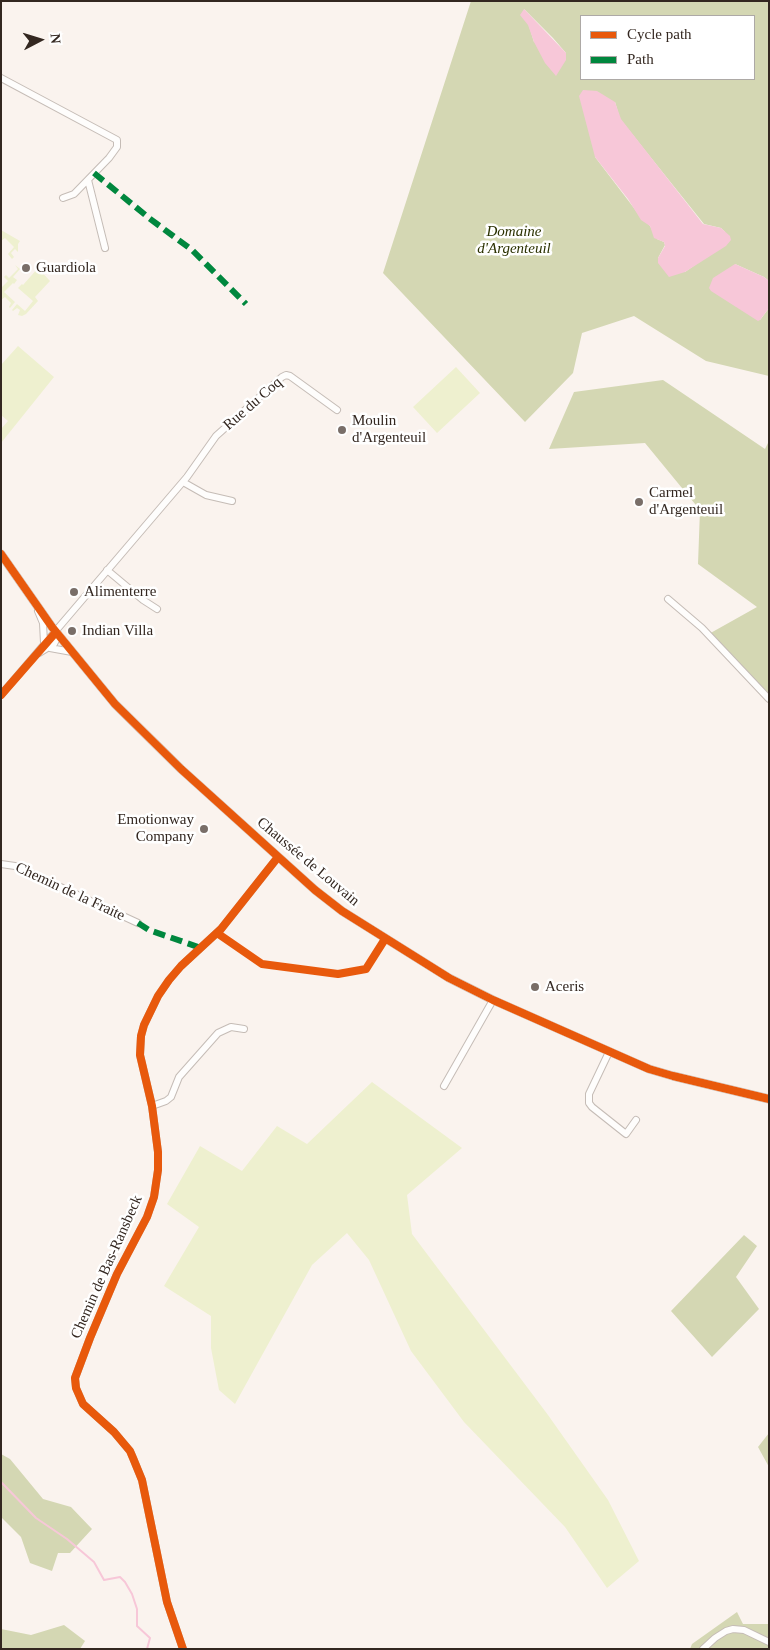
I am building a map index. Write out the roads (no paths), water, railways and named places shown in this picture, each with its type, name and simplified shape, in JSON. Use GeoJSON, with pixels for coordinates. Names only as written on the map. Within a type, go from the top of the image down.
{"type":"FeatureCollection","features":[{"type":"Feature","properties":{"kind":"main road","name":"Chaussée de Louvain"},"geometry":{"type":"LineString","coordinates":[[1,554],[56,632],[115,704],[181,769],[315,890],[364,926],[459,984],[609,1052],[649,1069],[769,1099]]}},
{"type":"Feature","properties":{"kind":"street"},"geometry":{"type":"LineString","coordinates":[[1,78],[116,138],[117,147],[88,180],[74,194],[63,198]]}},
{"type":"Feature","properties":{"kind":"street"},"geometry":{"type":"LineString","coordinates":[[88,180],[105,248]]}},
{"type":"Feature","properties":{"kind":"street","name":"Rue du Coq"},"geometry":{"type":"LineString","coordinates":[[56,632],[183,482],[216,436],[284,376],[290,376],[336,410]]}},
{"type":"Feature","properties":{"kind":"street"},"geometry":{"type":"LineString","coordinates":[[183,482],[206,495],[232,501]]}},
{"type":"Feature","properties":{"kind":"street"},"geometry":{"type":"LineString","coordinates":[[107,570],[143,600],[157,609]]}},
{"type":"Feature","properties":{"kind":"street"},"geometry":{"type":"LineString","coordinates":[[668,599],[702,628],[769,699]]}},
{"type":"Feature","properties":{"kind":"street"},"geometry":{"type":"LineString","coordinates":[[36,605],[43,623],[44,643]]}},
{"type":"Feature","properties":{"kind":"street"},"geometry":{"type":"LineString","coordinates":[[1,695],[44,643],[56,632]]}},
{"type":"Feature","properties":{"kind":"street"},"geometry":{"type":"LineString","coordinates":[[36,654],[50,648],[56,642],[56,632]]}},
{"type":"Feature","properties":{"kind":"street"},"geometry":{"type":"LineString","coordinates":[[50,648],[72,652]]}},
{"type":"Feature","properties":{"kind":"street","name":"Chemin de Bas-Ransbeck"},"geometry":{"type":"LineString","coordinates":[[183,1649],[166,1602],[142,1480],[134,1458],[114,1432],[83,1404],[76,1388],[75,1378],[117,1274],[147,1217],[154,1196],[158,1161],[152,1106],[140,1055],[144,1024],[158,996],[181,966],[221,929],[278,857]]}},
{"type":"Feature","properties":{"kind":"street","name":"Chemin de la Fraite"},"geometry":{"type":"LineString","coordinates":[[1,864],[15,866],[138,923]]}},
{"type":"Feature","properties":{"kind":"street"},"geometry":{"type":"LineString","coordinates":[[444,1086],[493,1000]]}},
{"type":"Feature","properties":{"kind":"street"},"geometry":{"type":"LineString","coordinates":[[152,1106],[166,1101],[170,1097],[179,1077],[218,1033],[231,1027],[244,1029]]}},
{"type":"Feature","properties":{"kind":"street"},"geometry":{"type":"LineString","coordinates":[[609,1052],[590,1092],[589,1102],[592,1107],[626,1134],[636,1120]]}},
{"type":"Feature","properties":{"kind":"street"},"geometry":{"type":"LineString","coordinates":[[703,1649],[715,1638],[733,1629],[744,1630],[769,1642]]}},
{"type":"Feature","properties":{"kind":"waterway"},"geometry":{"type":"LineString","coordinates":[[1,1482],[36,1518],[67,1539],[94,1562],[104,1580],[120,1577],[125,1582],[132,1594],[137,1609],[137,1626],[150,1638],[147,1649]]}},
{"type":"Feature","properties":{"kind":"place","name":"Guardiola"},"geometry":{"type":"Point","coordinates":[26,268]}},
{"type":"Feature","properties":{"kind":"place","name":"Moulin d'Argenteuil"},"geometry":{"type":"Point","coordinates":[342,430]}},
{"type":"Feature","properties":{"kind":"place","name":"Carmel d'Argenteuil"},"geometry":{"type":"Point","coordinates":[639,502]}},
{"type":"Feature","properties":{"kind":"place","name":"Alimenterre"},"geometry":{"type":"Point","coordinates":[74,592]}},
{"type":"Feature","properties":{"kind":"place","name":"Indian Villa"},"geometry":{"type":"Point","coordinates":[72,631]}},
{"type":"Feature","properties":{"kind":"place","name":"Emotionway Company"},"geometry":{"type":"Point","coordinates":[204,829]}},
{"type":"Feature","properties":{"kind":"place","name":"Aceris"},"geometry":{"type":"Point","coordinates":[535,987]}},
{"type":"Feature","properties":{"kind":"park label","name":"Domaine d'Argenteuil"},"geometry":{"type":"Point","coordinates":[514,240]}}]}
